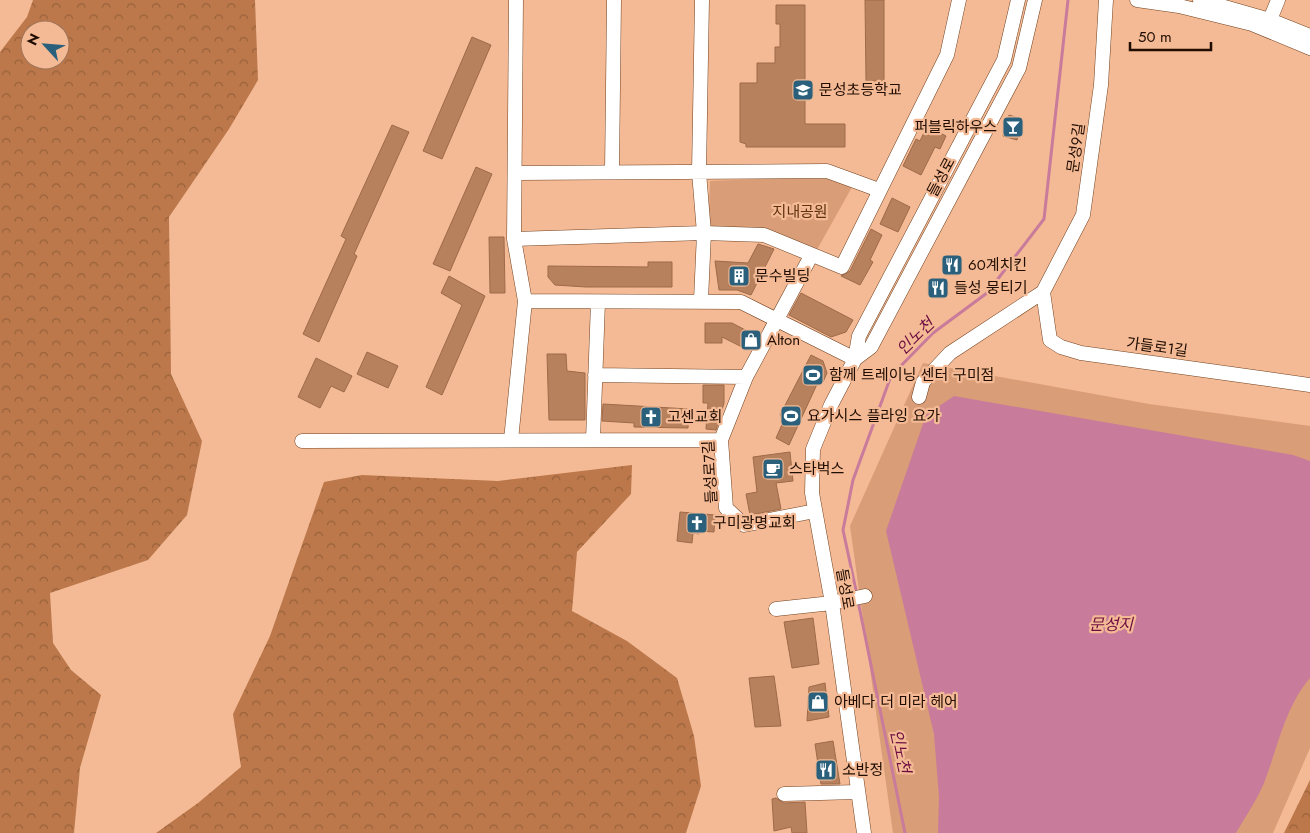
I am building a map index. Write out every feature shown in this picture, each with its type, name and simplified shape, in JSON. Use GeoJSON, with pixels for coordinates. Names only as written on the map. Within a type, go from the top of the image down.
{"type":"FeatureCollection","features":[{"type":"Feature","properties":{"kind":"street"},"geometry":{"type":"LineString","coordinates":[[512,440],[525,301],[514,239],[516,0]]}},
{"type":"Feature","properties":{"kind":"street"},"geometry":{"type":"LineString","coordinates":[[612,172],[614,0]]}},
{"type":"Feature","properties":{"kind":"street"},"geometry":{"type":"LineString","coordinates":[[701,300],[704,233],[699,172],[702,0]]}},
{"type":"Feature","properties":{"kind":"street"},"geometry":{"type":"LineString","coordinates":[[514,239],[704,233],[764,235],[811,256],[842,267],[948,55],[959,0]]}},
{"type":"Feature","properties":{"kind":"street","name":"들성로"},"geometry":{"type":"LineString","coordinates":[[864,833],[832,603],[815,511],[813,449],[831,405],[856,359],[859,336],[1004,60],[1018,0]]}},
{"type":"Feature","properties":{"kind":"street","name":"들성로"},"geometry":{"type":"LineString","coordinates":[[856,359],[871,347],[1018,68],[1034,0]]}},
{"type":"Feature","properties":{"kind":"street","name":"문성9길"},"geometry":{"type":"LineString","coordinates":[[1043,292],[1083,215],[1102,85],[1106,0]]}},
{"type":"Feature","properties":{"kind":"street"},"geometry":{"type":"LineString","coordinates":[[1137,0],[1179,6],[1252,24],[1268,25],[1310,48]]}},
{"type":"Feature","properties":{"kind":"street"},"geometry":{"type":"LineString","coordinates":[[1200,0],[1268,25],[1310,36]]}},
{"type":"Feature","properties":{"kind":"street"},"geometry":{"type":"LineString","coordinates":[[1268,25],[1278,0]]}},
{"type":"Feature","properties":{"kind":"street"},"geometry":{"type":"LineString","coordinates":[[514,173],[827,171],[879,190]]}},
{"type":"Feature","properties":{"kind":"street","name":"들성로7길"},"geometry":{"type":"LineString","coordinates":[[811,256],[746,377],[721,440],[726,508],[744,525],[815,511]]}},
{"type":"Feature","properties":{"kind":"street"},"geometry":{"type":"LineString","coordinates":[[919,397],[923,382],[950,353],[1043,292]]}},
{"type":"Feature","properties":{"kind":"street","name":"가들로1길"},"geometry":{"type":"LineString","coordinates":[[1043,292],[1050,340],[1061,347],[1081,353],[1310,385]]}},
{"type":"Feature","properties":{"kind":"street"},"geometry":{"type":"LineString","coordinates":[[525,301],[701,300],[740,302],[777,322],[856,359]]}},
{"type":"Feature","properties":{"kind":"street"},"geometry":{"type":"LineString","coordinates":[[593,440],[598,302]]}},
{"type":"Feature","properties":{"kind":"street"},"geometry":{"type":"LineString","coordinates":[[595,375],[746,377]]}},
{"type":"Feature","properties":{"kind":"street"},"geometry":{"type":"LineString","coordinates":[[302,441],[721,440]]}},
{"type":"Feature","properties":{"kind":"street"},"geometry":{"type":"LineString","coordinates":[[776,610],[832,603],[865,596]]}},
{"type":"Feature","properties":{"kind":"street"},"geometry":{"type":"LineString","coordinates":[[784,794],[857,792]]}},
{"type":"Feature","properties":{"kind":"green space"},"geometry":{"type":"Polygon","coordinates":[[[33,0],[255,0],[258,80],[229,129],[169,217],[171,374],[202,441],[187,515],[148,560],[50,593],[53,643],[71,670],[101,695],[80,768],[74,833],[0,833],[0,52],[20,26],[20,70],[70,70],[70,20],[25,20],[33,0]]]}},
{"type":"Feature","properties":{"kind":"green space","name":"지내공원"},"geometry":{"type":"Polygon","coordinates":[[[832,176],[852,187],[814,255],[765,234],[708,232],[710,181],[832,176]]]}},
{"type":"Feature","properties":{"kind":"green space","name":"문성지"},"geometry":{"type":"Polygon","coordinates":[[[923,363],[1149,404],[1310,426],[1310,748],[1273,833],[893,833],[850,526],[923,363]]]}},
{"type":"Feature","properties":{"kind":"green space"},"geometry":{"type":"Polygon","coordinates":[[[632,465],[631,494],[577,552],[572,611],[627,641],[677,678],[694,736],[701,786],[686,833],[156,833],[198,803],[241,767],[233,714],[270,636],[324,482],[362,475],[498,481],[632,465]]]}},
{"type":"Feature","properties":{"kind":"green space"},"geometry":{"type":"Polygon","coordinates":[[[1310,780],[1310,833],[1284,833],[1310,780]]]}},
{"type":"Feature","properties":{"kind":"water","name":"문성지"},"geometry":{"type":"Polygon","coordinates":[[[954,396],[1293,455],[1310,461],[1310,678],[1301,689],[1288,714],[1264,783],[1236,833],[938,833],[939,797],[934,734],[886,531],[926,415],[954,396]]]}},
{"type":"Feature","properties":{"kind":"building"},"geometry":{"type":"Polygon","coordinates":[[[865,0],[884,0],[884,81],[866,81],[865,0]]]}},
{"type":"Feature","properties":{"kind":"building"},"geometry":{"type":"Polygon","coordinates":[[[776,5],[805,5],[805,124],[845,124],[845,147],[746,147],[746,144],[740,142],[740,83],[757,83],[757,63],[775,63],[775,47],[780,47],[780,24],[776,24],[776,5]]]}},
{"type":"Feature","properties":{"kind":"building"},"geometry":{"type":"Polygon","coordinates":[[[472,37],[491,45],[442,159],[423,151],[472,37]]]}},
{"type":"Feature","properties":{"kind":"building","name":"퍼블릭하우스"},"geometry":{"type":"Polygon","coordinates":[[[1009,115],[1022,119],[1017,140],[1003,136],[1009,115]]]}},
{"type":"Feature","properties":{"kind":"building"},"geometry":{"type":"Polygon","coordinates":[[[392,125],[409,132],[354,254],[357,256],[319,342],[303,334],[346,239],[341,236],[392,125]]]}},
{"type":"Feature","properties":{"kind":"building"},"geometry":{"type":"Polygon","coordinates":[[[927,126],[946,136],[940,149],[935,147],[921,175],[903,166],[916,139],[920,141],[927,126]]]}},
{"type":"Feature","properties":{"kind":"building"},"geometry":{"type":"Polygon","coordinates":[[[476,167],[492,174],[450,271],[433,264],[476,167]]]}},
{"type":"Feature","properties":{"kind":"building"},"geometry":{"type":"Polygon","coordinates":[[[892,198],[910,207],[898,232],[880,224],[892,198]]]}},
{"type":"Feature","properties":{"kind":"building"},"geometry":{"type":"Polygon","coordinates":[[[871,229],[882,235],[870,260],[873,262],[860,285],[841,276],[850,271],[871,229]]]}},
{"type":"Feature","properties":{"kind":"building"},"geometry":{"type":"Polygon","coordinates":[[[489,237],[504,237],[505,293],[490,293],[489,237]]]}},
{"type":"Feature","properties":{"kind":"building","name":"문수빌딩"},"geometry":{"type":"Polygon","coordinates":[[[758,244],[774,249],[751,295],[737,290],[719,290],[715,261],[748,263],[758,244]]]}},
{"type":"Feature","properties":{"kind":"building"},"geometry":{"type":"Polygon","coordinates":[[[648,262],[672,262],[672,287],[555,285],[548,277],[548,266],[648,267],[648,262]]]}},
{"type":"Feature","properties":{"kind":"building"},"geometry":{"type":"Polygon","coordinates":[[[449,276],[485,296],[442,395],[426,387],[462,305],[441,293],[449,276]]]}},
{"type":"Feature","properties":{"kind":"building"},"geometry":{"type":"Polygon","coordinates":[[[801,293],[853,320],[846,332],[831,337],[789,315],[801,293]]]}},
{"type":"Feature","properties":{"kind":"building"},"geometry":{"type":"Polygon","coordinates":[[[705,323],[732,323],[753,334],[746,349],[722,337],[722,343],[705,343],[705,323]]]}},
{"type":"Feature","properties":{"kind":"building"},"geometry":{"type":"Polygon","coordinates":[[[367,352],[398,366],[388,388],[357,374],[367,352]]]}},
{"type":"Feature","properties":{"kind":"building"},"geometry":{"type":"Polygon","coordinates":[[[547,354],[566,354],[567,371],[585,373],[585,420],[549,420],[547,354]]]}},
{"type":"Feature","properties":{"kind":"building"},"geometry":{"type":"Polygon","coordinates":[[[811,355],[823,361],[827,373],[823,382],[819,380],[789,445],[776,438],[784,420],[780,415],[811,355]]]}},
{"type":"Feature","properties":{"kind":"building"},"geometry":{"type":"Polygon","coordinates":[[[316,358],[352,376],[344,392],[331,386],[320,408],[298,397],[316,358]]]}},
{"type":"Feature","properties":{"kind":"building"},"geometry":{"type":"Polygon","coordinates":[[[703,385],[724,385],[724,403],[716,430],[706,429],[708,403],[703,403],[703,385]]]}},
{"type":"Feature","properties":{"kind":"building"},"geometry":{"type":"Polygon","coordinates":[[[603,404],[689,409],[688,428],[634,427],[634,423],[602,421],[603,404]]]}},
{"type":"Feature","properties":{"kind":"building"},"geometry":{"type":"Polygon","coordinates":[[[790,452],[793,481],[776,483],[781,509],[750,515],[746,494],[757,492],[753,457],[790,452]]]}},
{"type":"Feature","properties":{"kind":"building","name":"구미광명교회"},"geometry":{"type":"Polygon","coordinates":[[[680,512],[715,515],[714,532],[700,531],[699,534],[693,533],[692,543],[677,541],[680,512]]]}},
{"type":"Feature","properties":{"kind":"building"},"geometry":{"type":"Polygon","coordinates":[[[813,618],[819,664],[792,668],[784,622],[813,618]]]}},
{"type":"Feature","properties":{"kind":"building"},"geometry":{"type":"Polygon","coordinates":[[[774,676],[781,726],[755,727],[749,678],[774,676]]]}},
{"type":"Feature","properties":{"kind":"building","name":"아베다 더 미라 헤어"},"geometry":{"type":"Polygon","coordinates":[[[825,683],[829,717],[807,721],[809,687],[825,683]]]}},
{"type":"Feature","properties":{"kind":"building"},"geometry":{"type":"Polygon","coordinates":[[[833,741],[840,784],[821,784],[815,744],[833,741]]]}},
{"type":"Feature","properties":{"kind":"building"},"geometry":{"type":"Polygon","coordinates":[[[776,798],[784,803],[805,802],[807,833],[792,833],[791,827],[774,831],[772,799],[776,798]]]}},
{"type":"Feature","properties":{"kind":"waterway","name":"인노천"},"geometry":{"type":"LineString","coordinates":[[857,595],[843,530],[853,480],[891,376],[933,333],[987,293],[1044,219],[1068,0]]}},
{"type":"Feature","properties":{"kind":"waterway","name":"인노천"},"geometry":{"type":"LineString","coordinates":[[858,601],[905,833]]}},
{"type":"Feature","properties":{"kind":"place","name":"문성초등학교"},"geometry":{"type":"Point","coordinates":[803,90]}},
{"type":"Feature","properties":{"kind":"place","name":"퍼블릭하우스"},"geometry":{"type":"Point","coordinates":[1013,127]}},
{"type":"Feature","properties":{"kind":"place","name":"60계치킨"},"geometry":{"type":"Point","coordinates":[952,265]}},
{"type":"Feature","properties":{"kind":"place","name":"문수빌딩"},"geometry":{"type":"Point","coordinates":[739,276]}},
{"type":"Feature","properties":{"kind":"place","name":"들성 뭉티기"},"geometry":{"type":"Point","coordinates":[938,288]}},
{"type":"Feature","properties":{"kind":"place","name":"Alton"},"geometry":{"type":"Point","coordinates":[751,340]}},
{"type":"Feature","properties":{"kind":"place","name":"함께 트레이닝 센터 구미점"},"geometry":{"type":"Point","coordinates":[813,375]}},
{"type":"Feature","properties":{"kind":"place","name":"요가시스 플라잉 요가"},"geometry":{"type":"Point","coordinates":[791,416]}},
{"type":"Feature","properties":{"kind":"place","name":"고센교회"},"geometry":{"type":"Point","coordinates":[651,417]}},
{"type":"Feature","properties":{"kind":"place","name":"스타벅스"},"geometry":{"type":"Point","coordinates":[773,469]}},
{"type":"Feature","properties":{"kind":"place","name":"구미광명교회"},"geometry":{"type":"Point","coordinates":[697,523]}},
{"type":"Feature","properties":{"kind":"place","name":"아베다 더 미라 헤어"},"geometry":{"type":"Point","coordinates":[818,702]}},
{"type":"Feature","properties":{"kind":"place","name":"소반정"},"geometry":{"type":"Point","coordinates":[826,770]}}]}
